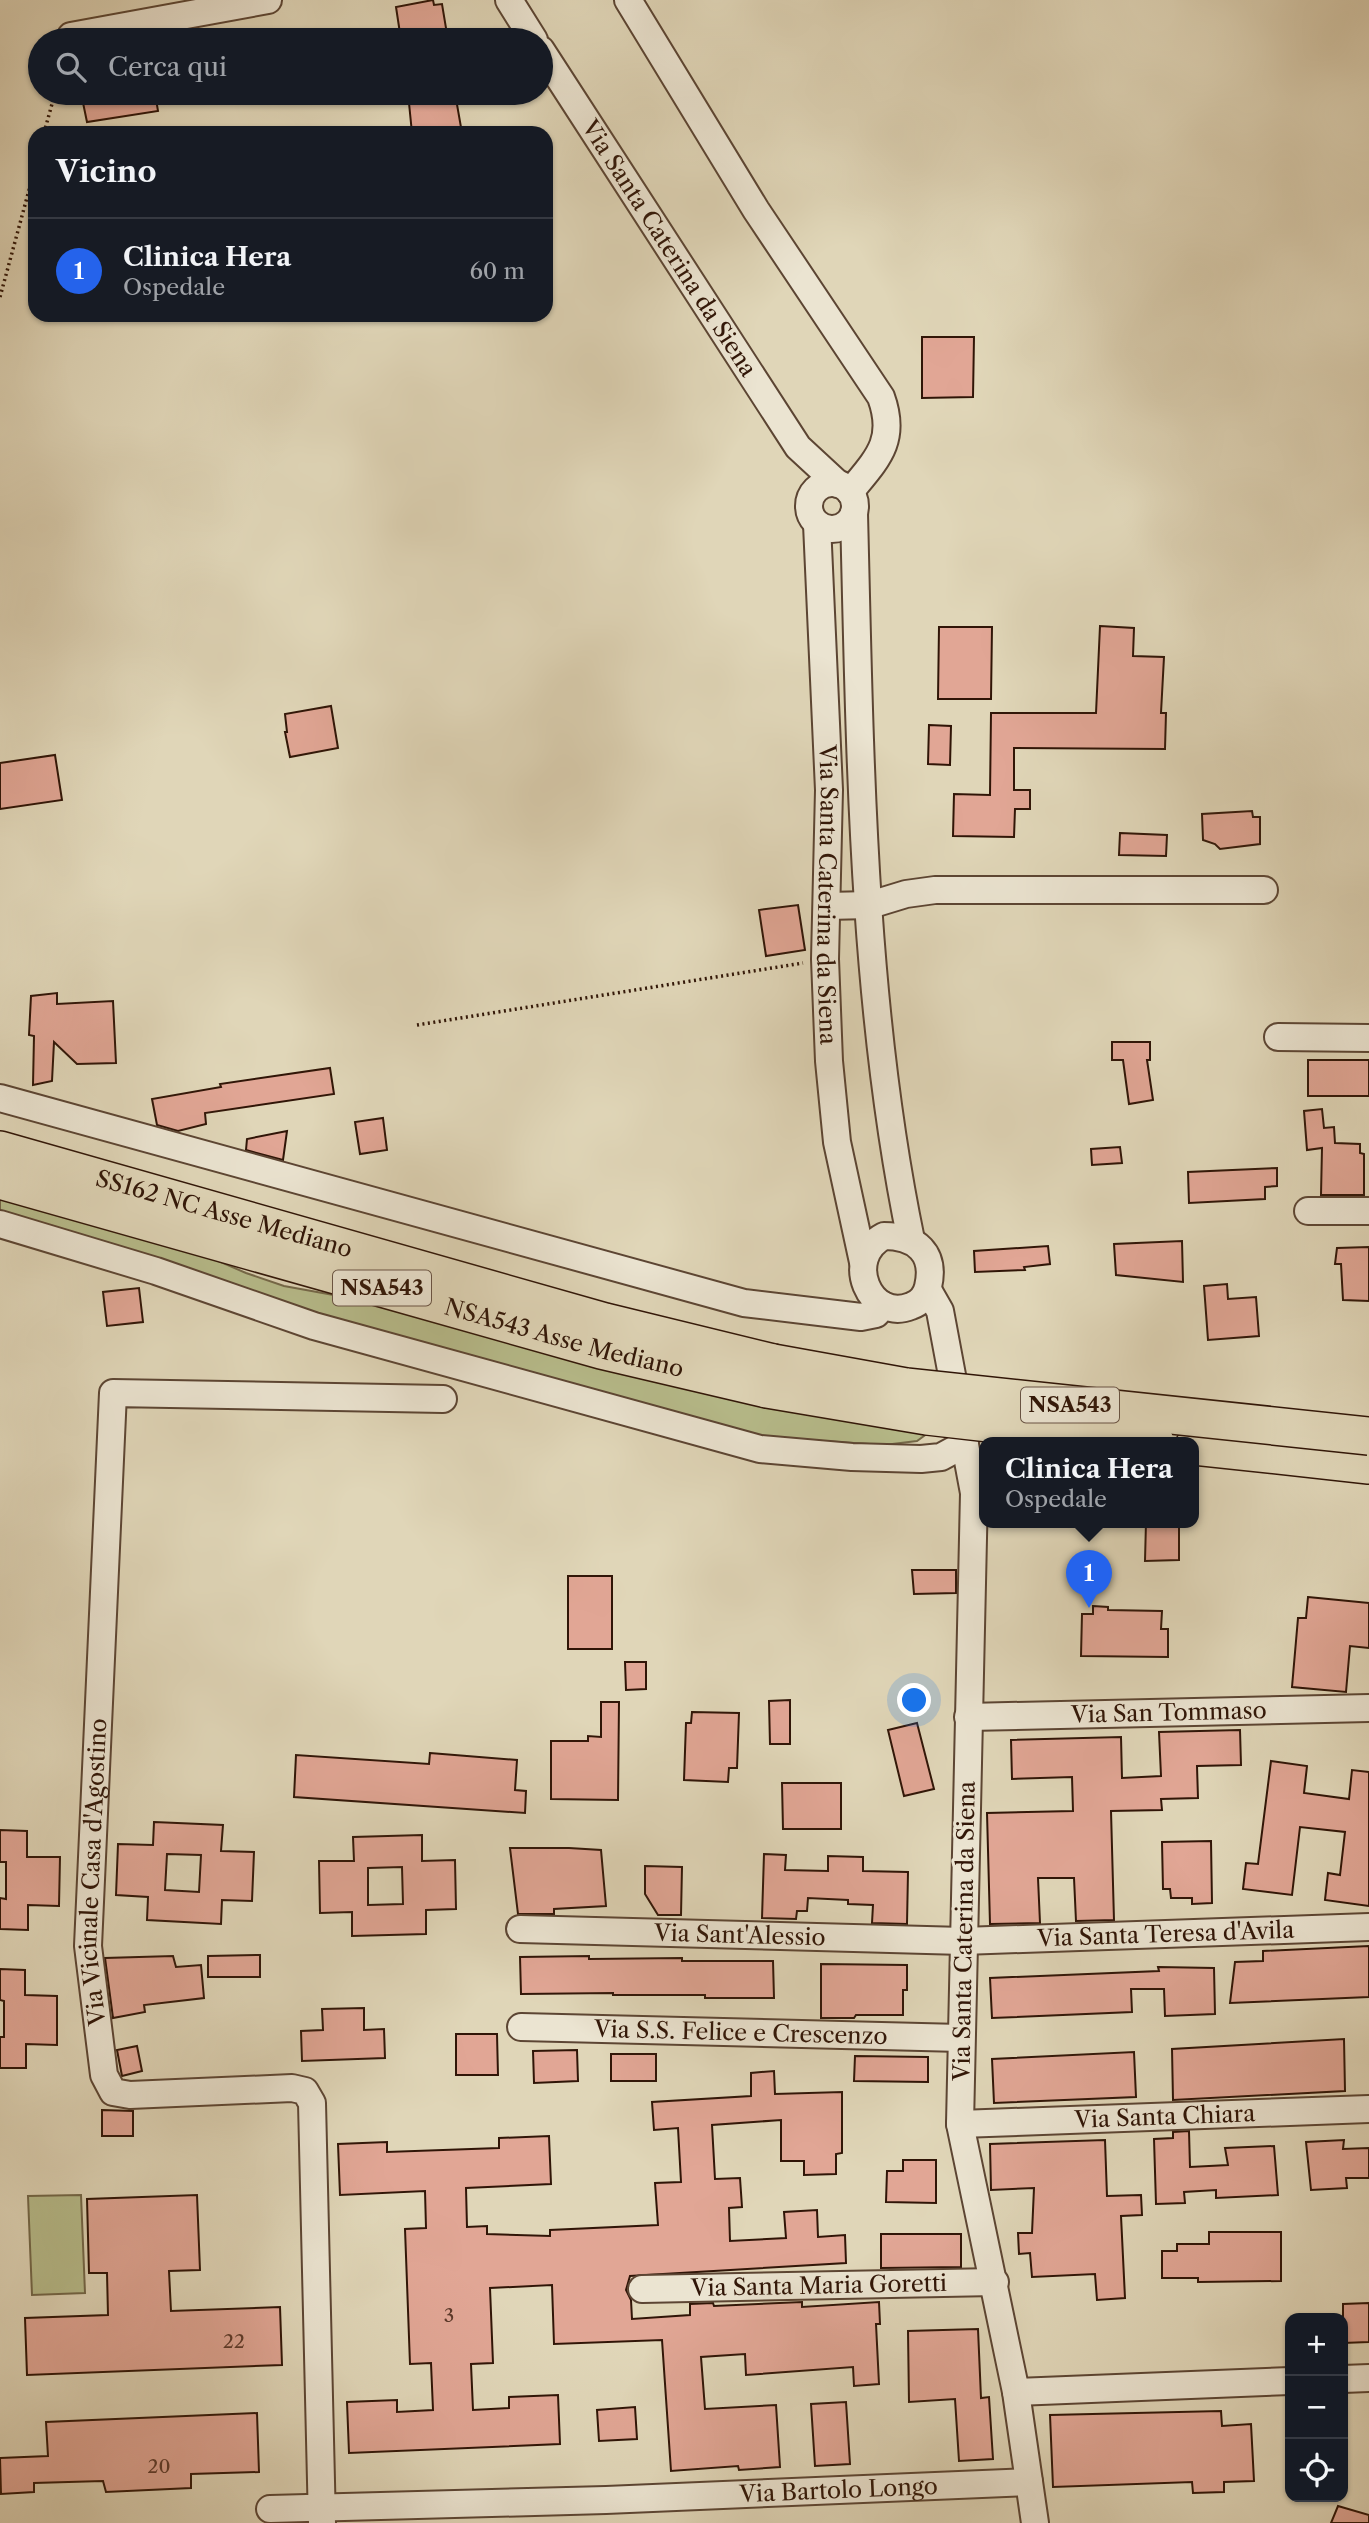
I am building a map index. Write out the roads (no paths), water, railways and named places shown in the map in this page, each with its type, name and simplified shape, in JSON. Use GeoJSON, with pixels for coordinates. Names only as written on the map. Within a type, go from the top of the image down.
{"type":"FeatureCollection","features":[{"type":"Feature","properties":{"kind":"highway","name":"SS162 NC Asse Mediano"},"geometry":{"type":"LineString","coordinates":[[0,1150],[605,1322],[770,1376],[927,1416],[1111,1437]]}},
{"type":"Feature","properties":{"kind":"highway","name":"NSA543 Asse Mediano"},"geometry":{"type":"LineString","coordinates":[[0,1180],[601,1350],[770,1376],[906,1387],[1369,1436]]}},
{"type":"Feature","properties":{"kind":"highway"},"geometry":{"type":"LineString","coordinates":[[1199,1447],[1369,1465]]}},
{"type":"Feature","properties":{"kind":"street"},"geometry":{"type":"LineString","coordinates":[[115,28],[268,0]]}},
{"type":"Feature","properties":{"kind":"street"},"geometry":{"type":"LineString","coordinates":[[509,0],[526,28]]}},
{"type":"Feature","properties":{"kind":"street"},"geometry":{"type":"LineString","coordinates":[[628,0],[756,210],[881,397],[888,416],[887,434],[875,460],[847,496],[846,525],[824,528],[817,524],[809,510],[811,495],[798,447]]}},
{"type":"Feature","properties":{"kind":"street","name":"Via Santa Caterina da Siena"},"geometry":{"type":"LineString","coordinates":[[553,69],[798,447]]}},
{"type":"Feature","properties":{"kind":"street"},"geometry":{"type":"LineString","coordinates":[[798,447],[847,496]]}},
{"type":"Feature","properties":{"kind":"street"},"geometry":{"type":"LineString","coordinates":[[811,495],[823,485],[847,496]]}},
{"type":"Feature","properties":{"kind":"street","name":"Via Santa Caterina da Siena"},"geometry":{"type":"LineString","coordinates":[[847,496],[857,610],[862,796],[870,905],[883,1054],[897,1164],[911,1240]]}},
{"type":"Feature","properties":{"kind":"street","name":"Via Santa Caterina da Siena"},"geometry":{"type":"LineString","coordinates":[[817,524],[830,790],[825,959],[829,1061],[835,1128],[844,1183],[863,1262]]}},
{"type":"Feature","properties":{"kind":"street"},"geometry":{"type":"LineString","coordinates":[[821,613],[857,610]]}},
{"type":"Feature","properties":{"kind":"street"},"geometry":{"type":"LineString","coordinates":[[827,906],[870,905],[906,894],[935,890],[1264,890]]}},
{"type":"Feature","properties":{"kind":"street"},"geometry":{"type":"LineString","coordinates":[[1279,1037],[1369,1038]]}},
{"type":"Feature","properties":{"kind":"street"},"geometry":{"type":"LineString","coordinates":[[0,1098],[744,1303],[860,1317],[876,1314],[907,1301],[930,1274],[928,1259],[921,1247],[898,1236],[884,1236],[874,1241],[865,1252],[863,1262],[866,1286],[874,1298],[907,1301]]}},
{"type":"Feature","properties":{"kind":"street"},"geometry":{"type":"LineString","coordinates":[[1308,1211],[1369,1211]]}},
{"type":"Feature","properties":{"kind":"street"},"geometry":{"type":"LineString","coordinates":[[0,1224],[156,1271],[313,1326],[760,1449],[852,1457],[921,1459],[941,1457],[965,1444]]}},
{"type":"Feature","properties":{"kind":"street","name":"Via Santa Caterina da Siena"},"geometry":{"type":"LineString","coordinates":[[907,1301],[936,1323],[944,1335],[974,1493],[960,2124],[1016,2392],[1035,2523]]}},
{"type":"Feature","properties":{"kind":"street","name":"Via Vicinale Casa d'Agostino"},"geometry":{"type":"LineString","coordinates":[[323,2515],[313,2103],[306,2091],[292,2088],[130,2095],[113,2092],[104,2075],[88,1946],[113,1393],[443,1399]]}},
{"type":"Feature","properties":{"kind":"street","name":"Via San Tommaso"},"geometry":{"type":"LineString","coordinates":[[968,1717],[1369,1709]]}},
{"type":"Feature","properties":{"kind":"street","name":"Via Santa Teresa d'Avila"},"geometry":{"type":"LineString","coordinates":[[963,1941],[1369,1927]]}},
{"type":"Feature","properties":{"kind":"street","name":"Via Sant'Alessio"},"geometry":{"type":"LineString","coordinates":[[520,1929],[963,1941]]}},
{"type":"Feature","properties":{"kind":"street","name":"Via S.S. Felice e Crescenzo"},"geometry":{"type":"LineString","coordinates":[[521,2028],[961,2038]]}},
{"type":"Feature","properties":{"kind":"street","name":"Via Santa Chiara"},"geometry":{"type":"LineString","coordinates":[[960,2124],[1369,2109]]}},
{"type":"Feature","properties":{"kind":"street","name":"Via Santa Maria Goretti"},"geometry":{"type":"LineString","coordinates":[[642,2289],[995,2282]]}},
{"type":"Feature","properties":{"kind":"street"},"geometry":{"type":"LineString","coordinates":[[1348,2379],[1369,2378]]}},
{"type":"Feature","properties":{"kind":"street"},"geometry":{"type":"LineString","coordinates":[[1016,2392],[1285,2382]]}},
{"type":"Feature","properties":{"kind":"street","name":"Via Bartolo Longo"},"geometry":{"type":"LineString","coordinates":[[270,2509],[323,2515],[1029,2482]]}},
{"type":"Feature","properties":{"kind":"place","name":"Clinica Hera"},"geometry":{"type":"Point","coordinates":[1089,1608]}}]}
